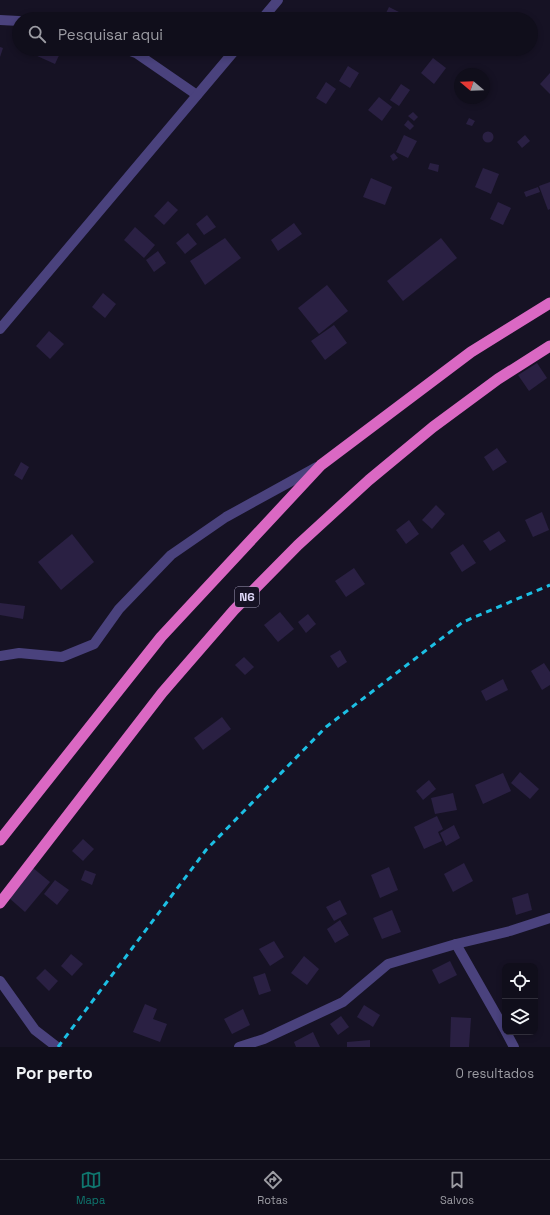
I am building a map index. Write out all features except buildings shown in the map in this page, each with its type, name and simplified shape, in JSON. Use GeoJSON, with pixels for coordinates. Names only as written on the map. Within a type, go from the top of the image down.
{"type":"FeatureCollection","features":[{"type":"Feature","properties":{"kind":"highway"},"geometry":{"type":"LineString","coordinates":[[0,840],[161,637],[321,465],[471,352],[550,303]]}},
{"type":"Feature","properties":{"kind":"highway","name":"N6"},"geometry":{"type":"LineString","coordinates":[[0,903],[162,693],[234,610],[298,545],[368,480],[433,427],[498,379],[550,346]]}},
{"type":"Feature","properties":{"kind":"street"},"geometry":{"type":"LineString","coordinates":[[268,12],[278,0]]}},
{"type":"Feature","properties":{"kind":"street"},"geometry":{"type":"LineString","coordinates":[[0,20],[12,21]]}},
{"type":"Feature","properties":{"kind":"street"},"geometry":{"type":"LineString","coordinates":[[140,56],[197,95]]}},
{"type":"Feature","properties":{"kind":"street"},"geometry":{"type":"LineString","coordinates":[[0,329],[230,56]]}},
{"type":"Feature","properties":{"kind":"street"},"geometry":{"type":"LineString","coordinates":[[0,656],[19,653],[62,657],[94,644],[119,609],[171,555],[226,517],[321,465]]}},
{"type":"Feature","properties":{"kind":"street"},"geometry":{"type":"LineString","coordinates":[[239,1047],[264,1039],[343,1002],[388,964],[550,918]]}},
{"type":"Feature","properties":{"kind":"street"},"geometry":{"type":"LineString","coordinates":[[456,944],[502,1024]]}},
{"type":"Feature","properties":{"kind":"street"},"geometry":{"type":"LineString","coordinates":[[0,981],[34,1030],[58,1047]]}},
{"type":"Feature","properties":{"kind":"street"},"geometry":{"type":"LineString","coordinates":[[508,1035],[514,1047]]}},
{"type":"Feature","properties":{"kind":"railway"},"geometry":{"type":"LineString","coordinates":[[58,1047],[206,850],[326,727],[463,622],[550,585]]}}]}
